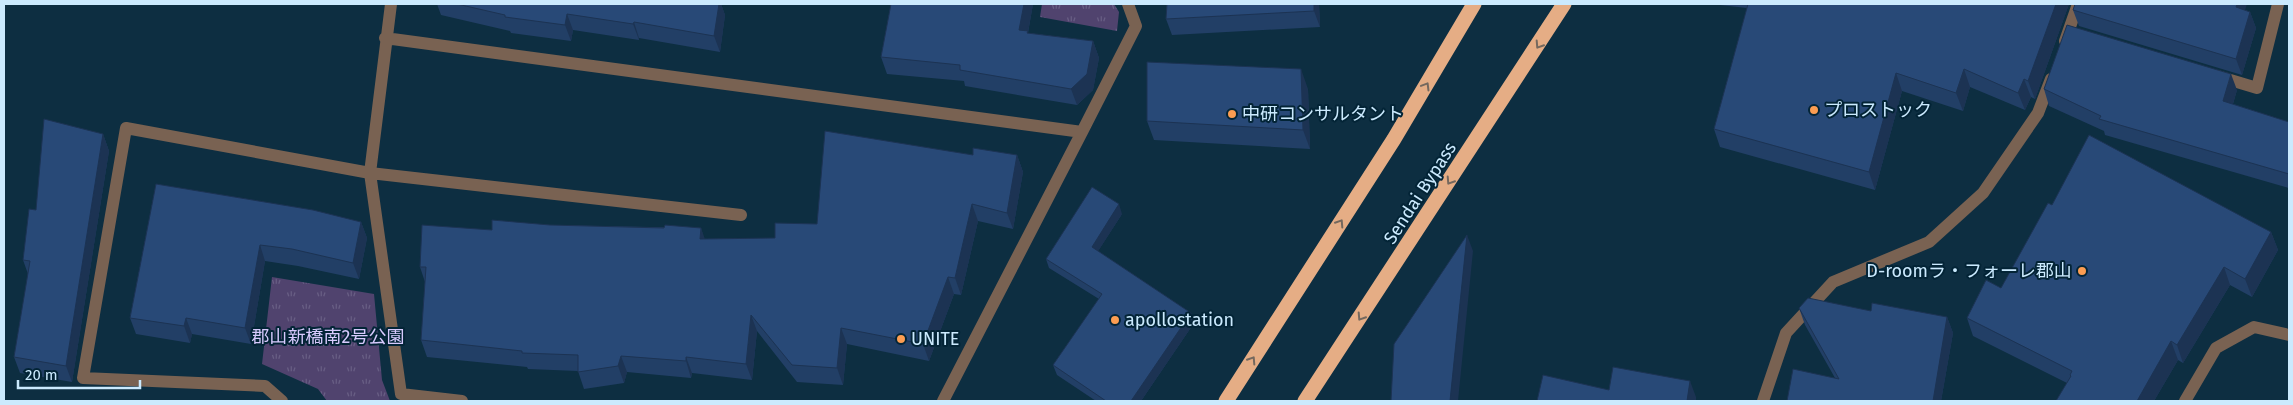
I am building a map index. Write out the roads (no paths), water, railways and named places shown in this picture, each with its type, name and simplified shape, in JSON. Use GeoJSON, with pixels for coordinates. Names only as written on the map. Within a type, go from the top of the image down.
{"type":"FeatureCollection","features":[{"type":"Feature","properties":{"kind":"highway"},"geometry":{"type":"LineString","coordinates":[[1226,401],[1394,139],[1474,4]]}},
{"type":"Feature","properties":{"kind":"highway","name":"Sendai Bypass"},"geometry":{"type":"LineString","coordinates":[[1306,401],[1564,4]]}},
{"type":"Feature","properties":{"kind":"street"},"geometry":{"type":"LineString","coordinates":[[391,4],[385,38],[370,172],[401,394],[462,401]]}},
{"type":"Feature","properties":{"kind":"street"},"geometry":{"type":"LineString","coordinates":[[943,401],[1136,26],[1128,4]]}},
{"type":"Feature","properties":{"kind":"street"},"geometry":{"type":"LineString","coordinates":[[2062,49],[2073,32],[2078,4]]}},
{"type":"Feature","properties":{"kind":"street"},"geometry":{"type":"LineString","coordinates":[[2201,71],[2257,88],[2278,4]]}},
{"type":"Feature","properties":{"kind":"street"},"geometry":{"type":"LineString","coordinates":[[385,38],[1082,132]]}},
{"type":"Feature","properties":{"kind":"street"},"geometry":{"type":"LineString","coordinates":[[1763,401],[1786,333],[1833,282],[1929,242],[1983,193],[2038,113],[2055,68]]}},
{"type":"Feature","properties":{"kind":"street"},"geometry":{"type":"LineString","coordinates":[[282,401],[265,386],[83,378],[126,128],[370,172],[741,215]]}},
{"type":"Feature","properties":{"kind":"street"},"geometry":{"type":"LineString","coordinates":[[2185,401],[2216,348],[2254,327],[2289,335]]}},
{"type":"Feature","properties":{"kind":"place","name":"プロストック"},"geometry":{"type":"Point","coordinates":[1814,110]}},
{"type":"Feature","properties":{"kind":"place","name":"中研コンサルタント"},"geometry":{"type":"Point","coordinates":[1232,114]}},
{"type":"Feature","properties":{"kind":"place","name":"D-roomラ・フォーレ郡山"},"geometry":{"type":"Point","coordinates":[2082,271]}},
{"type":"Feature","properties":{"kind":"place","name":"apollostation"},"geometry":{"type":"Point","coordinates":[1115,320]}},
{"type":"Feature","properties":{"kind":"place","name":"UNITE"},"geometry":{"type":"Point","coordinates":[901,339]}},
{"type":"Feature","properties":{"kind":"park label","name":"郡山新橋南2号公園"},"geometry":{"type":"Point","coordinates":[328,337]}}]}
